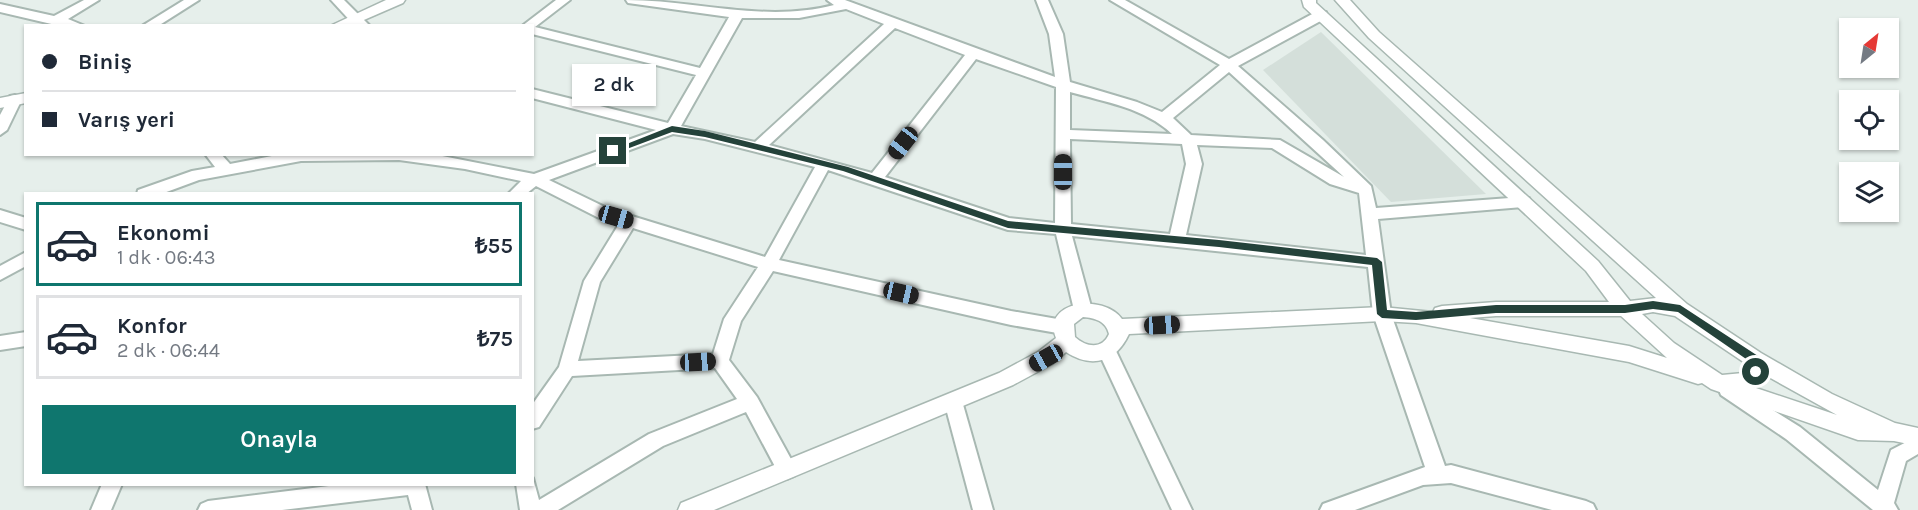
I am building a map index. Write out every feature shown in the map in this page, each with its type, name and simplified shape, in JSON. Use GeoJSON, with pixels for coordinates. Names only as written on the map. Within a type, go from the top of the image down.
{"type":"FeatureCollection","features":[{"type":"Feature","properties":{"kind":"street"},"geometry":{"type":"LineString","coordinates":[[57,20],[93,0]]}},
{"type":"Feature","properties":{"kind":"street"},"geometry":{"type":"LineString","coordinates":[[151,24],[193,0]]}},
{"type":"Feature","properties":{"kind":"street"},"geometry":{"type":"LineString","coordinates":[[337,0],[359,22],[398,0]]}},
{"type":"Feature","properties":{"kind":"street"},"geometry":{"type":"LineString","coordinates":[[531,24],[564,0]]}},
{"type":"Feature","properties":{"kind":"street"},"geometry":{"type":"LineString","coordinates":[[632,0],[667,7],[757,15],[818,12],[850,3]]}},
{"type":"Feature","properties":{"kind":"street"},"geometry":{"type":"LineString","coordinates":[[833,0],[850,3],[893,23],[973,53],[1063,85],[1132,105],[1164,118],[1188,140],[1194,164],[1177,240]]}},
{"type":"Feature","properties":{"kind":"street"},"geometry":{"type":"LineString","coordinates":[[1042,0],[1056,34],[1063,85],[1063,231],[1083,310]]}},
{"type":"Feature","properties":{"kind":"street"},"geometry":{"type":"LineString","coordinates":[[1116,0],[1229,65],[1318,143],[1366,190],[1382,314],[1438,475]]}},
{"type":"Feature","properties":{"kind":"street"},"geometry":{"type":"LineString","coordinates":[[1309,0],[1309,4],[1592,266],[1625,309],[1666,348],[1793,433],[1879,509],[1898,456],[1918,444]]}},
{"type":"Feature","properties":{"kind":"street"},"geometry":{"type":"LineString","coordinates":[[1342,0],[1374,35],[1680,309],[1754,359],[1825,400],[1894,432]]}},
{"type":"Feature","properties":{"kind":"street"},"geometry":{"type":"LineString","coordinates":[[0,8],[72,24]]}},
{"type":"Feature","properties":{"kind":"street"},"geometry":{"type":"LineString","coordinates":[[518,192],[535,179],[672,129],[738,13]]}},
{"type":"Feature","properties":{"kind":"street"},"geometry":{"type":"LineString","coordinates":[[1164,118],[1229,65],[1321,15]]}},
{"type":"Feature","properties":{"kind":"street"},"geometry":{"type":"LineString","coordinates":[[758,147],[893,23]]}},
{"type":"Feature","properties":{"kind":"street"},"geometry":{"type":"LineString","coordinates":[[534,30],[704,73]]}},
{"type":"Feature","properties":{"kind":"street"},"geometry":{"type":"LineString","coordinates":[[875,179],[973,53]]}},
{"type":"Feature","properties":{"kind":"street"},"geometry":{"type":"LineString","coordinates":[[534,94],[672,129],[705,134],[824,164],[1008,224],[1377,262]]}},
{"type":"Feature","properties":{"kind":"street"},"geometry":{"type":"LineString","coordinates":[[0,130],[14,100]]}},
{"type":"Feature","properties":{"kind":"street"},"geometry":{"type":"LineString","coordinates":[[1063,134],[1275,143],[1335,180],[1366,190]]}},
{"type":"Feature","properties":{"kind":"street"},"geometry":{"type":"LineString","coordinates":[[214,156],[226,170]]}},
{"type":"Feature","properties":{"kind":"street"},"geometry":{"type":"LineString","coordinates":[[150,192],[197,175],[297,156]]}},
{"type":"Feature","properties":{"kind":"street"},"geometry":{"type":"LineString","coordinates":[[406,156],[465,164],[535,179],[603,213],[769,264],[1011,318],[1064,334],[1072,347],[1089,354],[1107,351],[1118,341],[1118,327],[1108,315],[1083,310],[1070,316],[1064,334],[1046,358],[1006,380],[689,510]]}},
{"type":"Feature","properties":{"kind":"street"},"geometry":{"type":"LineString","coordinates":[[720,361],[733,319],[769,264],[824,164]]}},
{"type":"Feature","properties":{"kind":"street"},"geometry":{"type":"LineString","coordinates":[[1370,214],[1523,202]]}},
{"type":"Feature","properties":{"kind":"street"},"geometry":{"type":"LineString","coordinates":[[0,216],[24,224]]}},
{"type":"Feature","properties":{"kind":"street"},"geometry":{"type":"LineString","coordinates":[[534,418],[567,369],[592,281],[629,221]]}},
{"type":"Feature","properties":{"kind":"street"},"geometry":{"type":"LineString","coordinates":[[0,274],[24,259]]}},
{"type":"Feature","properties":{"kind":"street"},"geometry":{"type":"LineString","coordinates":[[1416,316],[1496,309],[1625,309],[1653,305],[1680,309]]}},
{"type":"Feature","properties":{"kind":"street"},"geometry":{"type":"LineString","coordinates":[[1118,327],[1382,314],[1416,316],[1629,354],[1858,431],[1894,432],[1918,436]]}},
{"type":"Feature","properties":{"kind":"street"},"geometry":{"type":"LineString","coordinates":[[0,343],[24,339]]}},
{"type":"Feature","properties":{"kind":"street"},"geometry":{"type":"LineString","coordinates":[[1107,351],[1182,510]]}},
{"type":"Feature","properties":{"kind":"street"},"geometry":{"type":"LineString","coordinates":[[1718,383],[1749,381],[1756,372],[1754,359]]}},
{"type":"Feature","properties":{"kind":"street"},"geometry":{"type":"LineString","coordinates":[[567,369],[720,361]]}},
{"type":"Feature","properties":{"kind":"street"},"geometry":{"type":"LineString","coordinates":[[720,361],[750,402],[787,470]]}},
{"type":"Feature","properties":{"kind":"street"},"geometry":{"type":"LineString","coordinates":[[953,401],[983,510]]}},
{"type":"Feature","properties":{"kind":"street"},"geometry":{"type":"LineString","coordinates":[[540,510],[656,440],[750,402]]}},
{"type":"Feature","properties":{"kind":"street"},"geometry":{"type":"LineString","coordinates":[[1330,510],[1370,503],[1423,476],[1450,474],[1586,510]]}},
{"type":"Feature","properties":{"kind":"street"},"geometry":{"type":"LineString","coordinates":[[101,510],[111,486]]}},
{"type":"Feature","properties":{"kind":"street"},"geometry":{"type":"LineString","coordinates":[[207,510],[407,486]]}},
{"type":"Feature","properties":{"kind":"street"},"geometry":{"type":"LineString","coordinates":[[415,486],[422,510]]}},
{"type":"Feature","properties":{"kind":"street"},"geometry":{"type":"LineString","coordinates":[[526,486],[530,510]]}},
{"type":"Feature","properties":{"kind":"shaded area"},"geometry":{"type":"Polygon","coordinates":[[[1321,32],[1486,194],[1391,202],[1263,70],[1321,32]]]}},
{"type":"Feature","properties":{"kind":"route"},"geometry":{"type":"LineString","coordinates":[[613,151],[672,129],[705,134],[845,169],[1008,224],[1377,262],[1382,314],[1416,316],[1496,309],[1625,309],[1653,305],[1680,309],[1754,359],[1756,372]]}}]}
